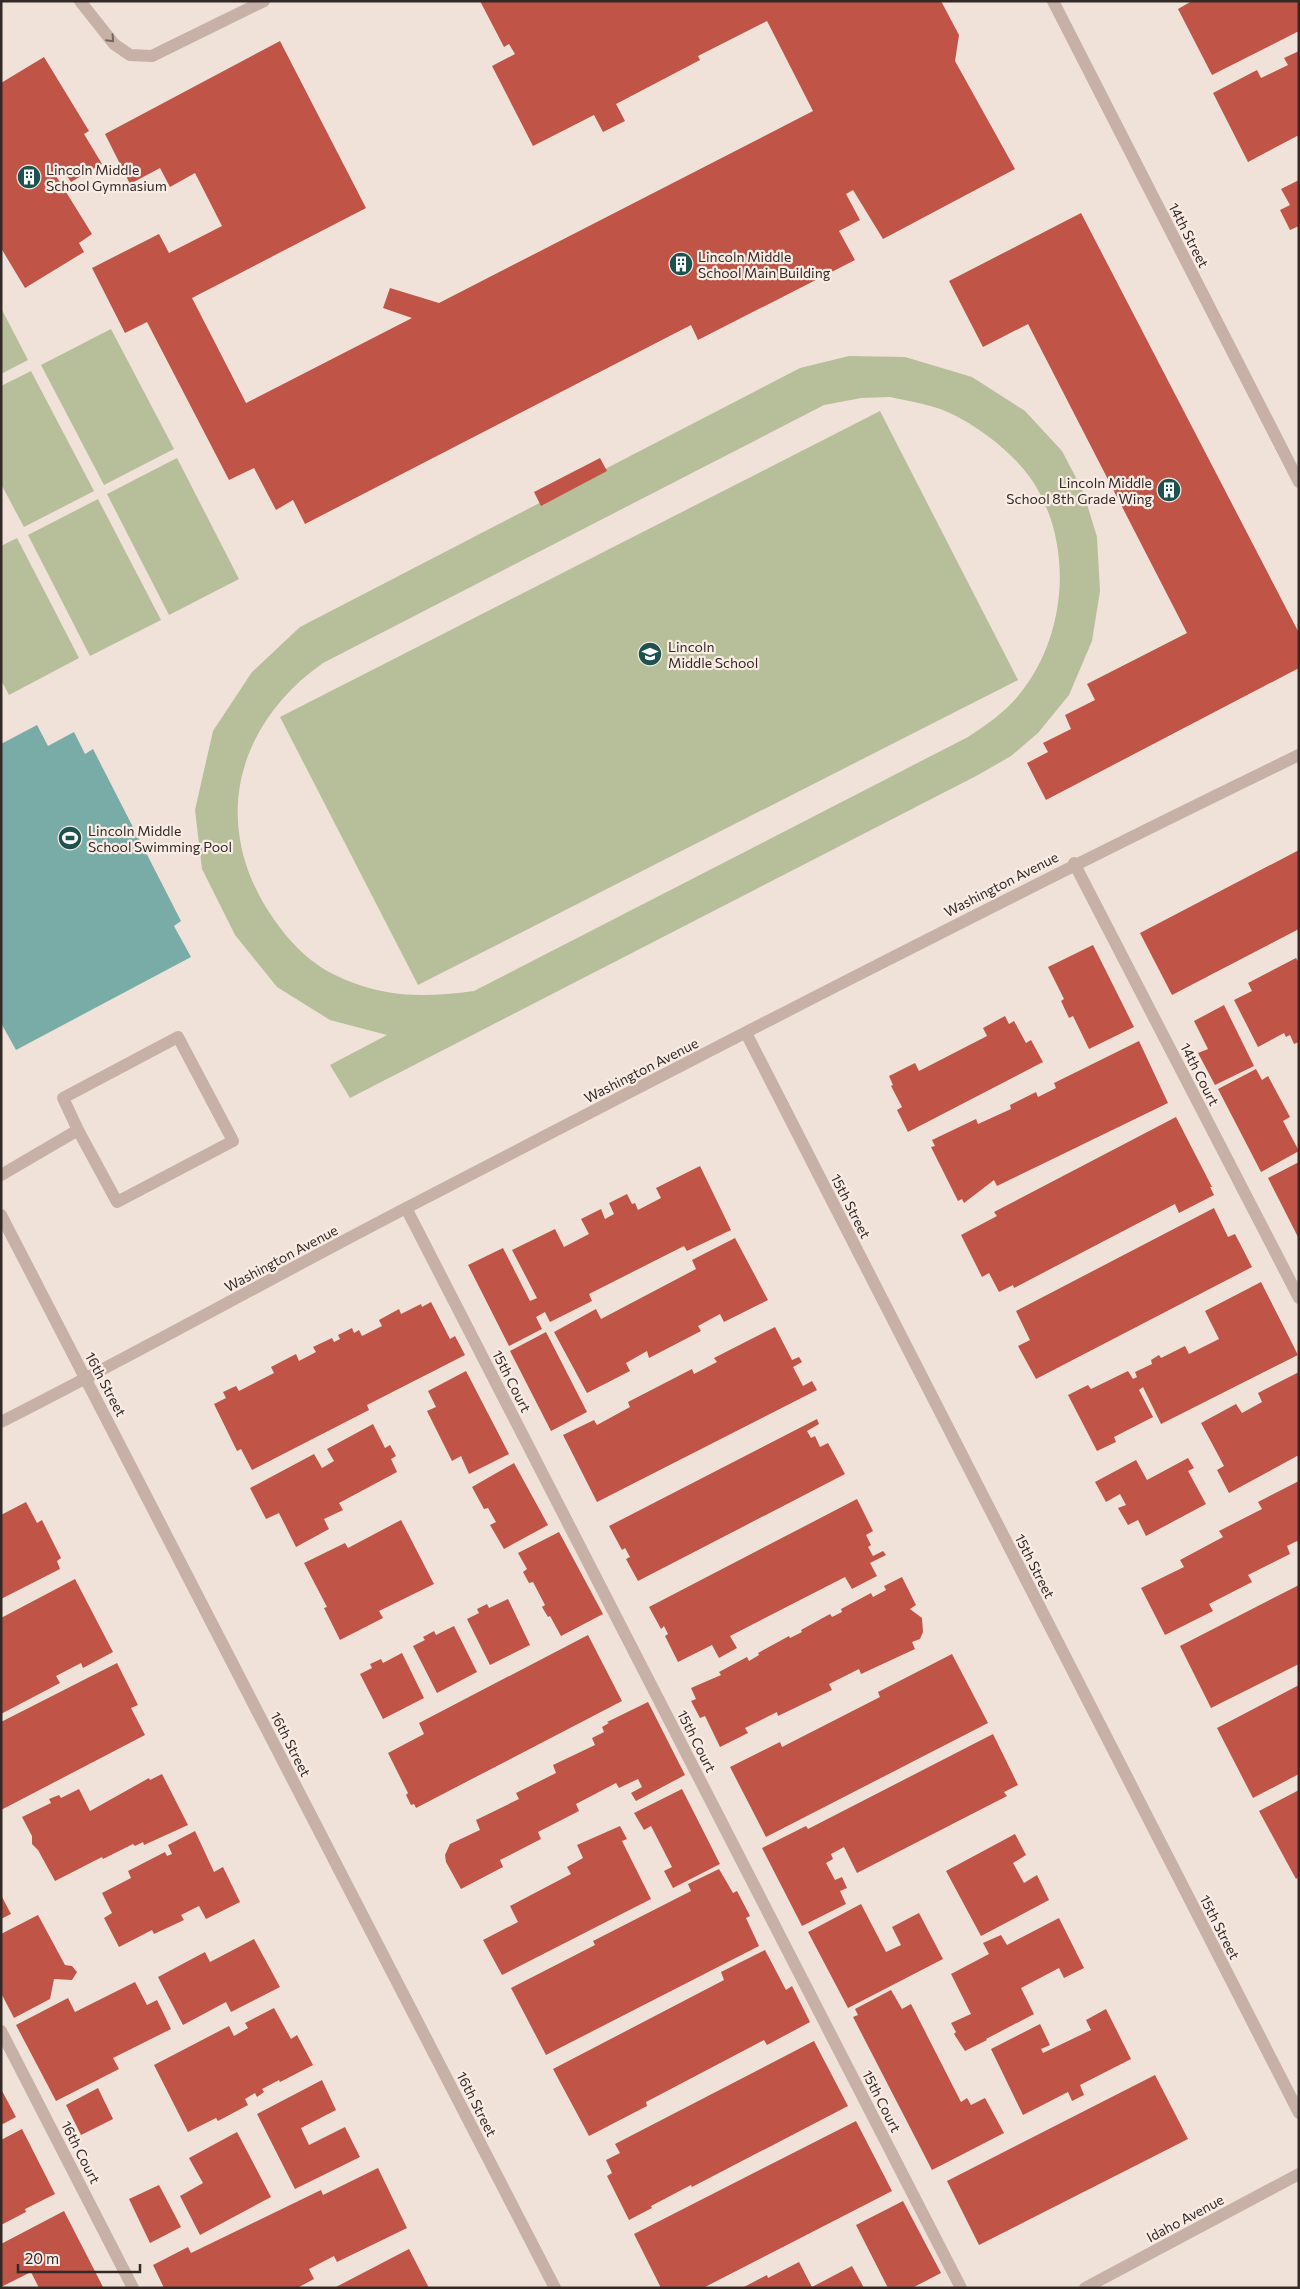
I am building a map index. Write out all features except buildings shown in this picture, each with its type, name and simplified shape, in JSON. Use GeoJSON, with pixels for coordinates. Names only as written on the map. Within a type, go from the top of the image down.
{"type":"FeatureCollection","features":[{"type":"Feature","properties":{"kind":"street"},"geometry":{"type":"LineString","coordinates":[[80,1],[114,44],[130,55],[152,56],[264,1]]}},
{"type":"Feature","properties":{"kind":"street","name":"14th Street"},"geometry":{"type":"LineString","coordinates":[[1053,1],[1299,482]]}},
{"type":"Feature","properties":{"kind":"street","name":"Washington Avenue"},"geometry":{"type":"LineString","coordinates":[[1,1422],[86,1379],[406,1208],[1074,864],[1299,754]]}},
{"type":"Feature","properties":{"kind":"street","name":"14th Court"},"geometry":{"type":"LineString","coordinates":[[1074,864],[1299,1298]]}},
{"type":"Feature","properties":{"kind":"street","name":"15th Street"},"geometry":{"type":"LineString","coordinates":[[746,1033],[1299,2113]]}},
{"type":"Feature","properties":{"kind":"street"},"geometry":{"type":"LineString","coordinates":[[178,1036],[233,1141],[117,1202],[78,1130],[63,1098],[178,1036]]}},
{"type":"Feature","properties":{"kind":"street"},"geometry":{"type":"LineString","coordinates":[[1,1175],[78,1130]]}},
{"type":"Feature","properties":{"kind":"street","name":"15th Court"},"geometry":{"type":"LineString","coordinates":[[406,1208],[961,2288]]}},
{"type":"Feature","properties":{"kind":"street","name":"16th Street"},"geometry":{"type":"LineString","coordinates":[[1,1215],[554,2288]]}},
{"type":"Feature","properties":{"kind":"street","name":"16th Court"},"geometry":{"type":"LineString","coordinates":[[1,2031],[133,2288]]}},
{"type":"Feature","properties":{"kind":"street","name":"Idaho Avenue"},"geometry":{"type":"LineString","coordinates":[[1085,2288],[1299,2174]]}},
{"type":"Feature","properties":{"kind":"green space"},"geometry":{"type":"Polygon","coordinates":[[[1,308],[28,360],[1,374],[1,308]]]}},
{"type":"Feature","properties":{"kind":"green space"},"geometry":{"type":"Polygon","coordinates":[[[111,329],[174,449],[104,485],[41,365],[111,329]]]}},
{"type":"Feature","properties":{"kind":"green space"},"geometry":{"type":"Polygon","coordinates":[[[849,356],[905,357],[972,377],[1025,411],[1062,451],[1083,491],[1097,537],[1100,591],[1092,641],[1069,695],[1038,733],[1011,756],[978,775],[350,1098],[330,1065],[387,1035],[330,1020],[277,987],[235,935],[202,869],[195,810],[213,731],[252,672],[300,627],[800,368],[849,356]],[[890,397],[861,398],[824,405],[323,663],[293,688],[270,715],[252,746],[242,778],[238,811],[241,846],[252,881],[271,915],[290,940],[323,969],[368,988],[385,992],[419,995],[474,991],[968,737],[1001,713],[1018,696],[1035,672],[1047,646],[1056,617],[1060,588],[1059,558],[1054,529],[1044,501],[1029,476],[1014,458],[996,442],[948,412],[932,406],[890,397]]]}},
{"type":"Feature","properties":{"kind":"green space"},"geometry":{"type":"Polygon","coordinates":[[[31,371],[94,491],[24,527],[1,484],[1,386],[31,371]]]}},
{"type":"Feature","properties":{"kind":"green space"},"geometry":{"type":"Polygon","coordinates":[[[880,411],[1018,680],[418,985],[280,717],[880,411]]]}},
{"type":"Feature","properties":{"kind":"green space"},"geometry":{"type":"Polygon","coordinates":[[[177,458],[239,579],[169,615],[107,494],[177,458]]]}},
{"type":"Feature","properties":{"kind":"green space"},"geometry":{"type":"Polygon","coordinates":[[[98,499],[161,620],[90,656],[28,535],[98,499]]]}},
{"type":"Feature","properties":{"kind":"green space"},"geometry":{"type":"Polygon","coordinates":[[[17,538],[79,658],[9,695],[1,680],[1,546],[17,538]]]}},
{"type":"Feature","properties":{"kind":"water","name":"Lincoln Middle School Swimming Pool"},"geometry":{"type":"Polygon","coordinates":[[[37,725],[48,746],[74,732],[85,754],[93,749],[181,921],[174,926],[191,957],[16,1050],[1,1023],[1,744],[37,725]]]}},
{"type":"Feature","properties":{"kind":"place","name":"Lincoln Middle School Gymnasium"},"geometry":{"type":"Point","coordinates":[29,177]}},
{"type":"Feature","properties":{"kind":"place","name":"Lincoln Middle School Main Building"},"geometry":{"type":"Point","coordinates":[681,264]}},
{"type":"Feature","properties":{"kind":"place","name":"Lincoln Middle School 8th Grade Wing"},"geometry":{"type":"Point","coordinates":[1169,490]}},
{"type":"Feature","properties":{"kind":"place","name":"Lincoln Middle School"},"geometry":{"type":"Point","coordinates":[650,654]}},
{"type":"Feature","properties":{"kind":"place","name":"Lincoln Middle School Swimming Pool"},"geometry":{"type":"Point","coordinates":[70,838]}}]}
